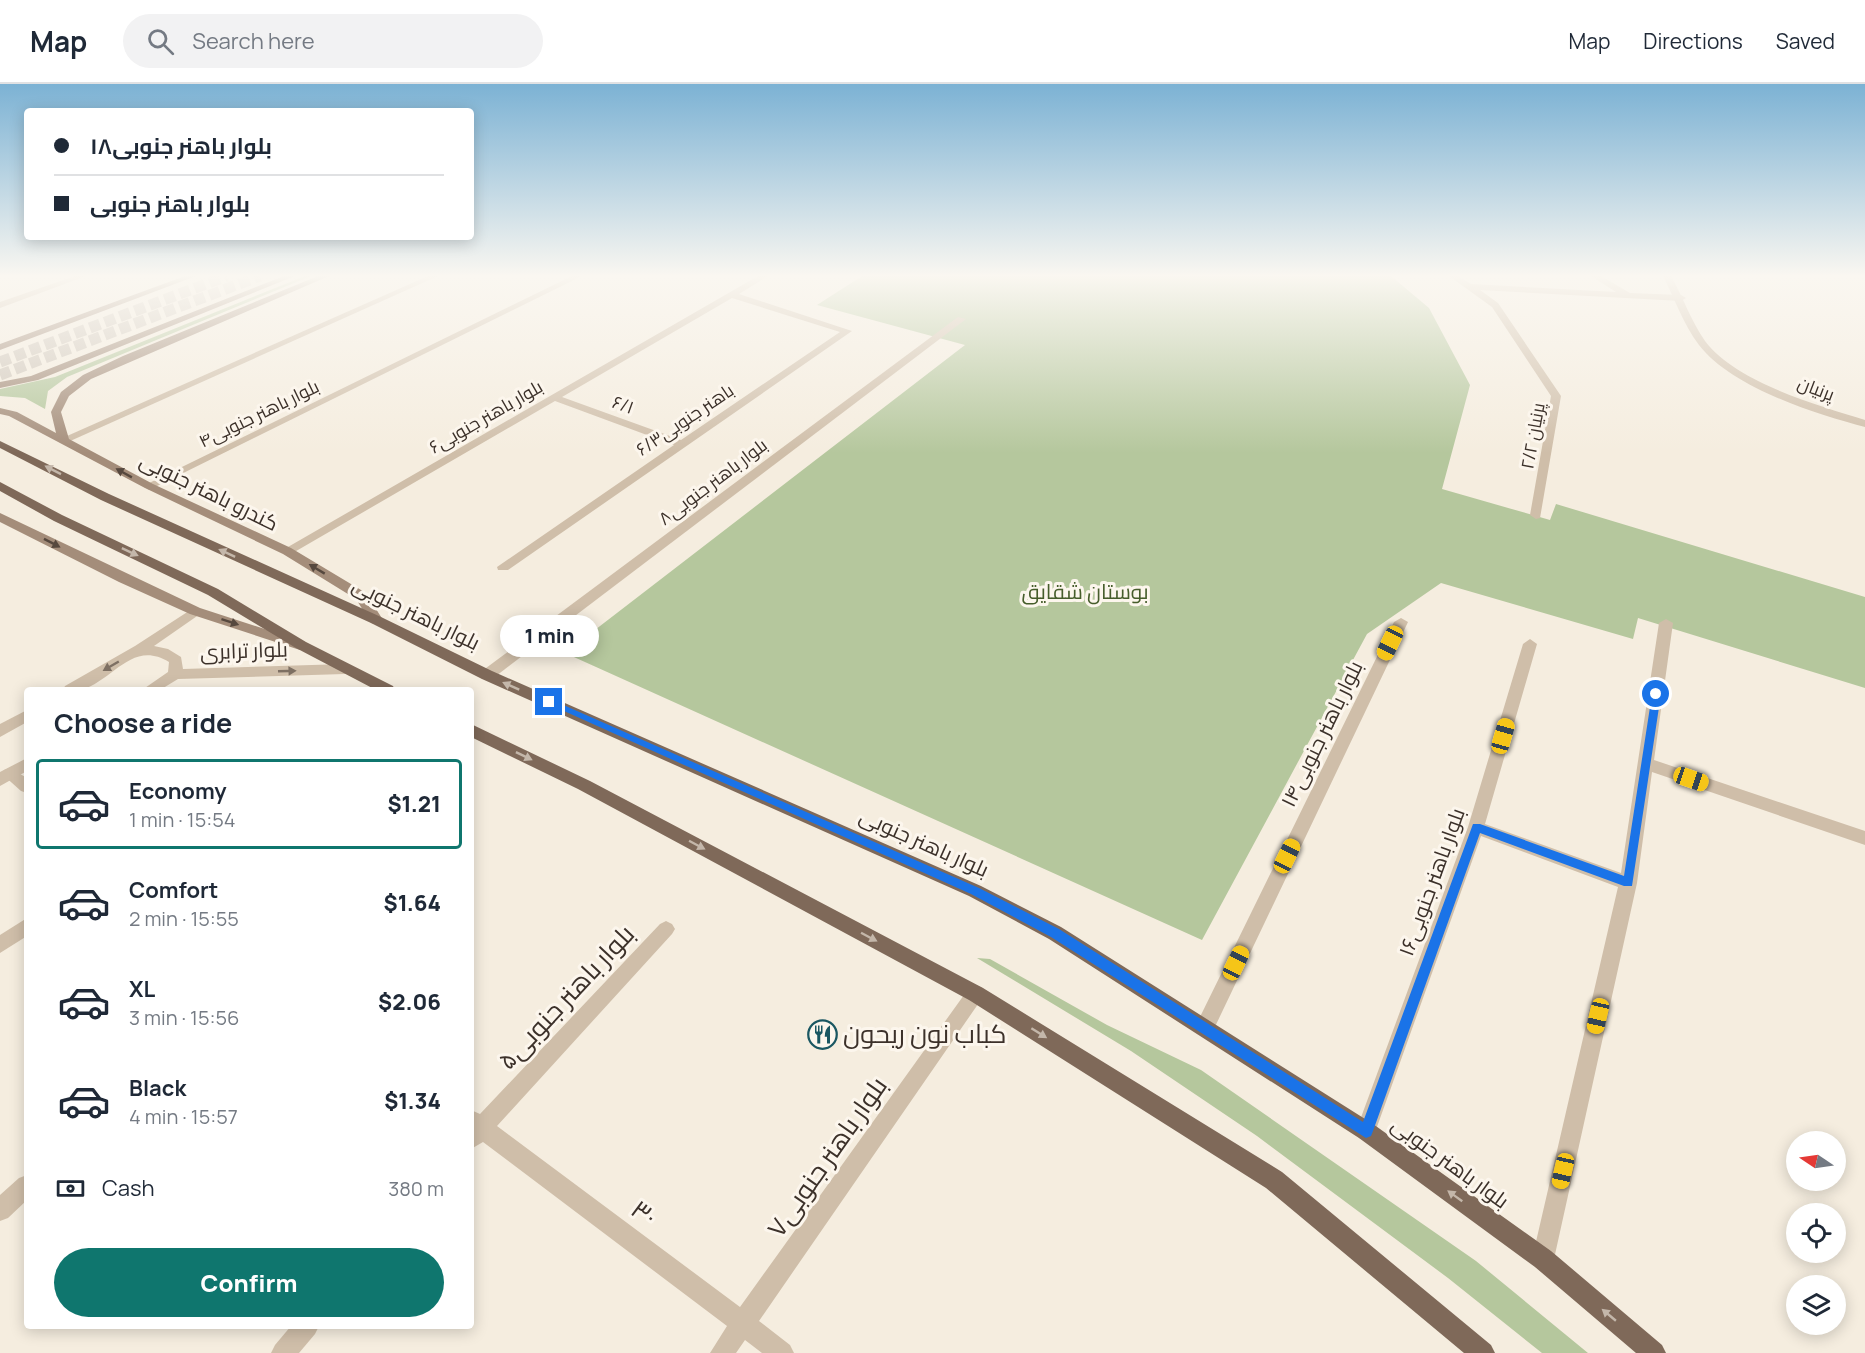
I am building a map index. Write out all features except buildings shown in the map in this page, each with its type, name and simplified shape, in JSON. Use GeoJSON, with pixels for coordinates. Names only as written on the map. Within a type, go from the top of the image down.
{"type":"FeatureCollection","features":[{"type":"Feature","properties":{"kind":"main road"},"geometry":{"type":"LineString","coordinates":[[0,342],[25,335]]}},
{"type":"Feature","properties":{"kind":"main road"},"geometry":{"type":"LineString","coordinates":[[0,347],[30,335]]}},
{"type":"Feature","properties":{"kind":"main road"},"geometry":{"type":"LineString","coordinates":[[0,384],[34,378],[141,335]]}},
{"type":"Feature","properties":{"kind":"main road"},"geometry":{"type":"LineString","coordinates":[[64,440],[56,412],[64,394],[87,377],[182,335]]}},
{"type":"Feature","properties":{"kind":"main road","name":"کندرو باهنر جنوبی"},"geometry":{"type":"LineString","coordinates":[[0,411],[13,414],[149,486],[287,551],[361,596],[376,620]]}},
{"type":"Feature","properties":{"kind":"main road"},"geometry":{"type":"LineString","coordinates":[[0,417],[13,414]]}},
{"type":"Feature","properties":{"kind":"main road","name":"بلوار باهنر جنوبی"},"geometry":{"type":"LineString","coordinates":[[0,444],[105,496],[376,620],[487,675],[975,891],[1055,933],[1366,1131],[1543,1259],[1654,1353]]}},
{"type":"Feature","properties":{"kind":"main road"},"geometry":{"type":"LineString","coordinates":[[0,486],[58,518],[213,592],[302,645],[382,687]]}},
{"type":"Feature","properties":{"kind":"main road"},"geometry":{"type":"LineString","coordinates":[[0,517],[123,579],[195,611],[302,645]]}},
{"type":"Feature","properties":{"kind":"main road"},"geometry":{"type":"LineString","coordinates":[[474,731],[594,791],[976,994],[1274,1180],[1483,1353]]}},
{"type":"Feature","properties":{"kind":"street"},"geometry":{"type":"LineString","coordinates":[[64,440],[300,335]]}},
{"type":"Feature","properties":{"kind":"street","name":"بلوار باهنر جنوبی۴"},"geometry":{"type":"LineString","coordinates":[[149,486],[457,335]]}},
{"type":"Feature","properties":{"kind":"street","name":"بلوار باهنر جنوبی۶"},"geometry":{"type":"LineString","coordinates":[[287,551],[662,335]]}},
{"type":"Feature","properties":{"kind":"street","name":"۶/۳باهنر جنوبی"},"geometry":{"type":"LineString","coordinates":[[503,567],[841,335]]}},
{"type":"Feature","properties":{"kind":"street","name":"۸بلوار باهنر جنوبی"},"geometry":{"type":"LineString","coordinates":[[487,675],[938,335]]}},
{"type":"Feature","properties":{"kind":"street","name":"پرنیان ۲/۲"},"geometry":{"type":"LineString","coordinates":[[1515,335],[1556,396],[1536,515]]}},
{"type":"Feature","properties":{"kind":"street","name":"پرنیان"},"geometry":{"type":"LineString","coordinates":[[1699,335],[1706,348],[1738,373],[1775,391],[1865,424]]}},
{"type":"Feature","properties":{"kind":"street","name":"۶/۱"},"geometry":{"type":"LineString","coordinates":[[554,398],[682,444]]}},
{"type":"Feature","properties":{"kind":"street","name":"بلوار ترابری"},"geometry":{"type":"LineString","coordinates":[[75,687],[140,649],[195,611]]}},
{"type":"Feature","properties":{"kind":"street","name":"بلوار باهنر جنوبی۱۴"},"geometry":{"type":"LineString","coordinates":[[1205,1027],[1401,622]]}},
{"type":"Feature","properties":{"kind":"street"},"geometry":{"type":"LineString","coordinates":[[1543,1259],[1628,883],[1666,623]]}},
{"type":"Feature","properties":{"kind":"street","name":"بلوار باهنر جنوبی۱۶"},"geometry":{"type":"LineString","coordinates":[[1366,1131],[1476,827],[1530,644]]}},
{"type":"Feature","properties":{"kind":"street"},"geometry":{"type":"LineString","coordinates":[[140,649],[163,652],[176,660],[176,674]]}},
{"type":"Feature","properties":{"kind":"street","name":"بلوار ترابری"},"geometry":{"type":"LineString","coordinates":[[154,687],[176,674],[345,669]]}},
{"type":"Feature","properties":{"kind":"street"},"geometry":{"type":"LineString","coordinates":[[0,731],[24,717]]}},
{"type":"Feature","properties":{"kind":"street"},"geometry":{"type":"LineString","coordinates":[[1647,764],[1865,838]]}},
{"type":"Feature","properties":{"kind":"street"},"geometry":{"type":"LineString","coordinates":[[5,777],[24,766]]}},
{"type":"Feature","properties":{"kind":"street"},"geometry":{"type":"LineString","coordinates":[[5,777],[24,786]]}},
{"type":"Feature","properties":{"kind":"street"},"geometry":{"type":"LineString","coordinates":[[1476,827],[1628,883]]}},
{"type":"Feature","properties":{"kind":"street"},"geometry":{"type":"LineString","coordinates":[[0,945],[24,928]]}},
{"type":"Feature","properties":{"kind":"street","name":"۵بلوار باهنر جنوبی"},"geometry":{"type":"LineString","coordinates":[[474,1129],[666,929]]}},
{"type":"Feature","properties":{"kind":"street","name":"بلوار باهنر جنوبی۷"},"geometry":{"type":"LineString","coordinates":[[723,1353],[976,994]]}},
{"type":"Feature","properties":{"kind":"street","name":"۳۰"},"geometry":{"type":"LineString","coordinates":[[474,1129],[782,1353]]}},
{"type":"Feature","properties":{"kind":"street"},"geometry":{"type":"LineString","coordinates":[[0,1210],[24,1189]]}},
{"type":"Feature","properties":{"kind":"street"},"geometry":{"type":"LineString","coordinates":[[283,1353],[304,1329]]}},
{"type":"Feature","properties":{"kind":"green space"},"geometry":{"type":"Polygon","coordinates":[[[158,335],[168,335],[67,377],[48,391],[45,409],[25,398],[0,396],[0,389],[55,377],[158,335]]]}},
{"type":"Feature","properties":{"kind":"green space","name":"بوستان شقایق"},"geometry":{"type":"Polygon","coordinates":[[[929,335],[1443,335],[1470,385],[1442,489],[1550,520],[1556,504],[1865,597],[1865,688],[1638,618],[1633,639],[1441,583],[1367,634],[1202,940],[565,653],[965,345],[929,335]]]}},
{"type":"Feature","properties":{"kind":"green space"},"geometry":{"type":"Polygon","coordinates":[[[977,958],[990,959],[1107,1025],[1201,1070],[1476,1261],[1588,1353],[1542,1353],[1448,1278],[1257,1136],[1131,1051],[977,958]]]}},
{"type":"Feature","properties":{"kind":"tunnel"},"geometry":{"type":"LineString","coordinates":[[0,362],[71,335]]}},
{"type":"Feature","properties":{"kind":"tunnel"},"geometry":{"type":"LineString","coordinates":[[0,375],[104,335]]}},
{"type":"Feature","properties":{"kind":"place","name":"کباب نون ریحون"},"geometry":{"type":"Point","coordinates":[822,1034]}},
{"type":"Feature","properties":{"kind":"route"},"geometry":{"type":"LineString","coordinates":[[549,702],[975,891],[1055,933],[1366,1131],[1476,827],[1628,883],[1656,694]]}}]}
